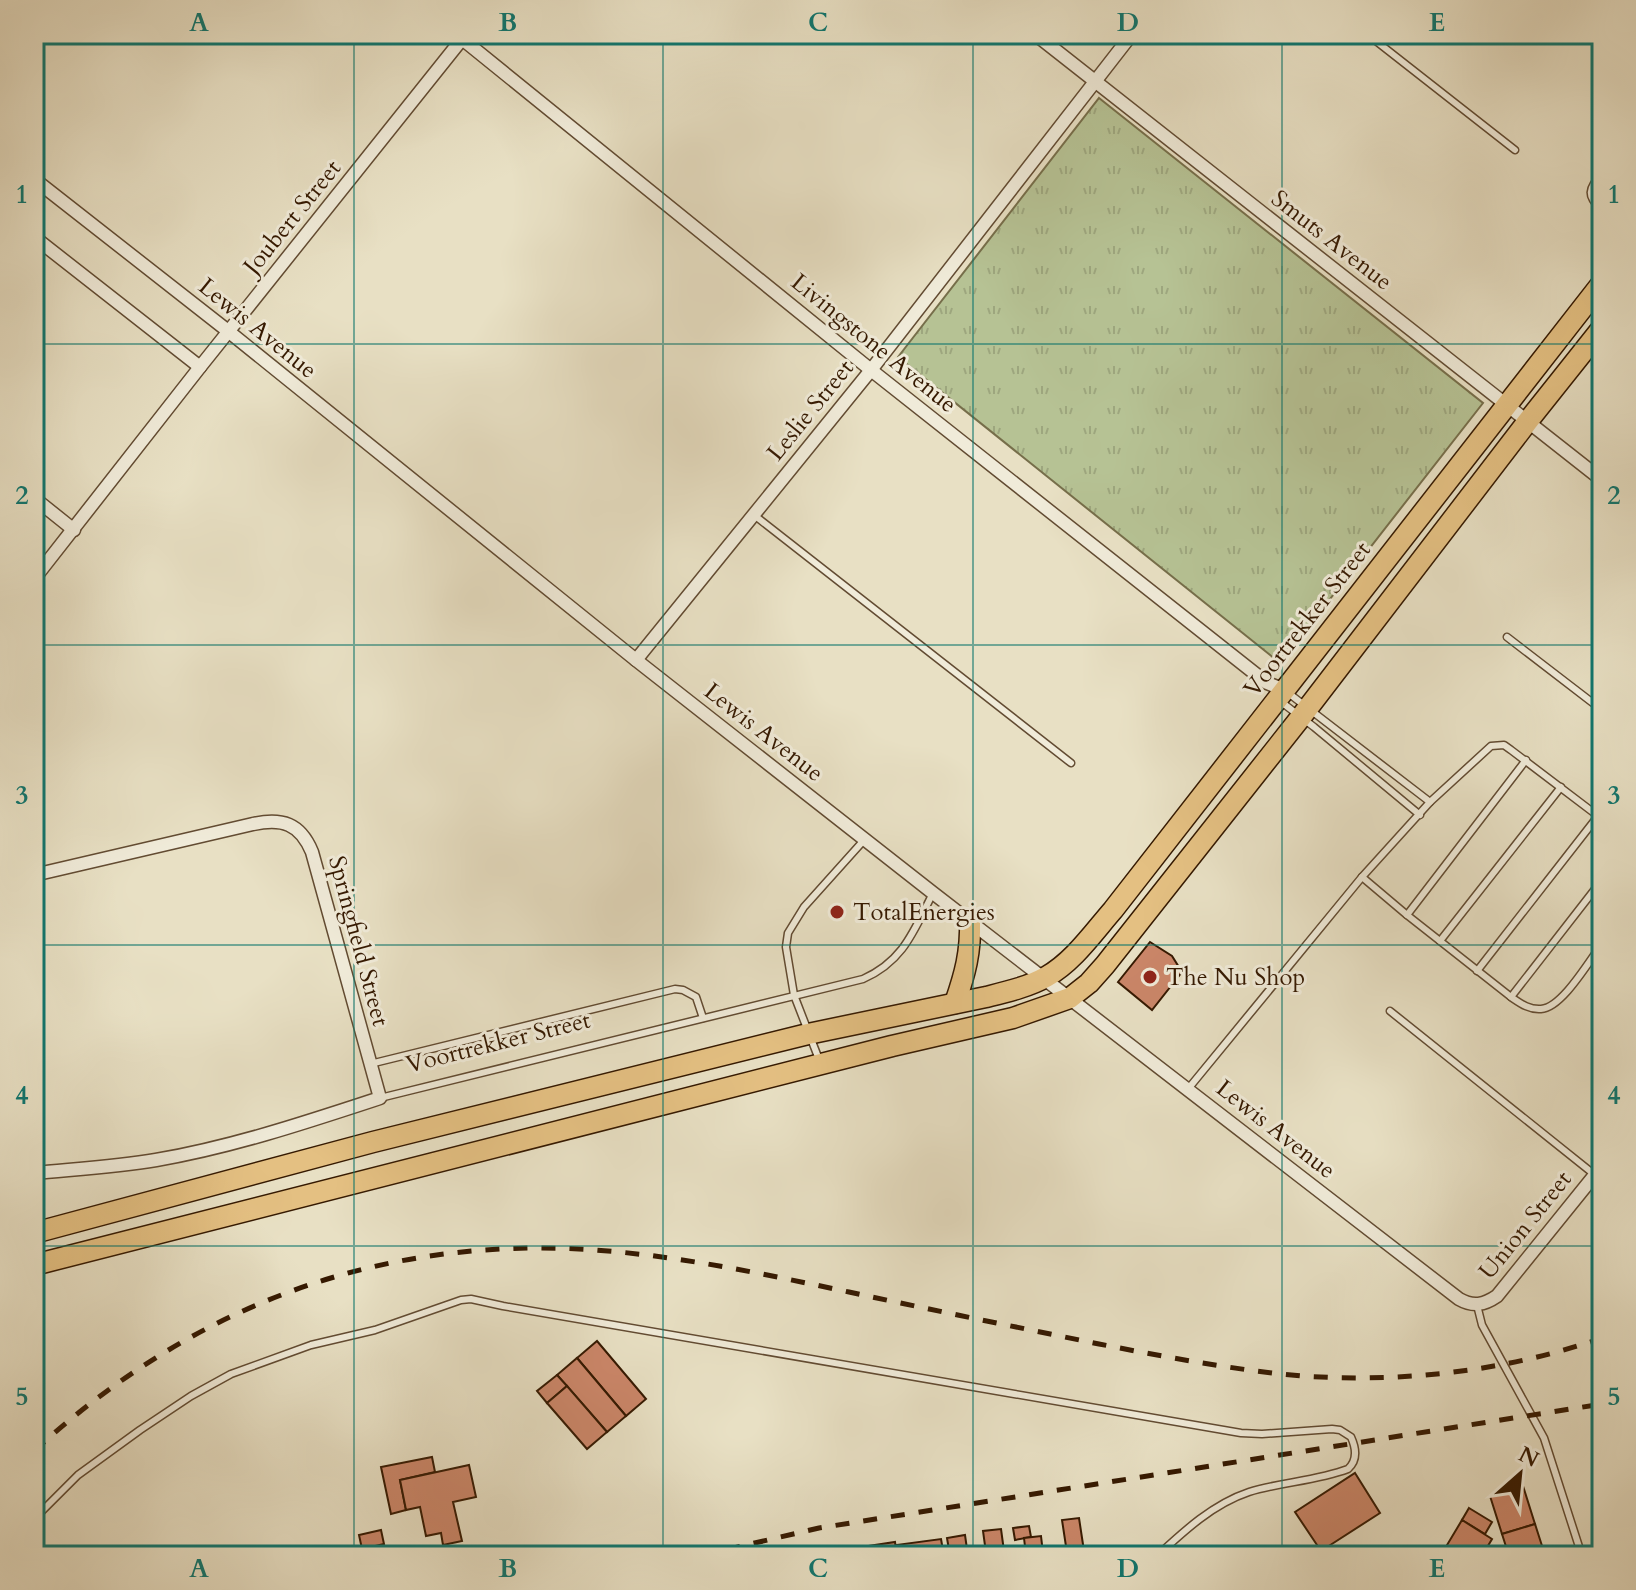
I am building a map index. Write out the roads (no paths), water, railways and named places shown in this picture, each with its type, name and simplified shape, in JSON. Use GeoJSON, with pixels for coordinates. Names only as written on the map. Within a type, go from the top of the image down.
{"type":"FeatureCollection","features":[{"type":"Feature","properties":{"kind":"main road","name":"Voortrekker Street"},"geometry":{"type":"LineString","coordinates":[[34,1233],[435,1126],[808,1034],[1006,992],[1044,978],[1067,962],[1113,910],[1276,691],[1507,406],[1602,283]]}},
{"type":"Feature","properties":{"kind":"main road"},"geometry":{"type":"LineString","coordinates":[[34,1265],[1013,1018],[1070,998],[1105,965],[1602,328]]}},
{"type":"Feature","properties":{"kind":"main road"},"geometry":{"type":"LineString","coordinates":[[955,1003],[970,953],[970,921]]}},
{"type":"Feature","properties":{"kind":"main road"},"geometry":{"type":"LineString","coordinates":[[435,1126],[443,1160]]}},
{"type":"Feature","properties":{"kind":"street","name":"Smuts Avenue"},"geometry":{"type":"LineString","coordinates":[[1035,34],[1602,480]]}},
{"type":"Feature","properties":{"kind":"street","name":"Leslie Street"},"geometry":{"type":"LineString","coordinates":[[636,660],[871,370],[1132,34]]}},
{"type":"Feature","properties":{"kind":"street","name":"Joubert Street"},"geometry":{"type":"LineString","coordinates":[[34,579],[462,36]]}},
{"type":"Feature","properties":{"kind":"street","name":"Livingstone Avenue"},"geometry":{"type":"LineString","coordinates":[[462,36],[871,370],[1276,691]]}},
{"type":"Feature","properties":{"kind":"street","name":"Lewis Avenue"},"geometry":{"type":"LineString","coordinates":[[34,179],[933,893],[1450,1293],[1464,1302],[1477,1305]]}},
{"type":"Feature","properties":{"kind":"street"},"geometry":{"type":"LineString","coordinates":[[34,237],[200,367]]}},
{"type":"Feature","properties":{"kind":"street"},"geometry":{"type":"LineString","coordinates":[[34,498],[74,530]]}},
{"type":"Feature","properties":{"kind":"street","name":"Springfield Street"},"geometry":{"type":"LineString","coordinates":[[34,875],[269,821],[290,825],[304,836],[312,852],[380,1098]]}},
{"type":"Feature","properties":{"kind":"street","name":"Voortrekker Street"},"geometry":{"type":"LineString","coordinates":[[34,1173],[160,1160],[296,1125],[380,1098]]}},
{"type":"Feature","properties":{"kind":"street","name":"Union Street"},"geometry":{"type":"LineString","coordinates":[[1477,1305],[1501,1293],[1598,1170]]}},
{"type":"Feature","properties":{"kind":"lane"},"geometry":{"type":"LineString","coordinates":[[1367,34],[1515,150]]}},
{"type":"Feature","properties":{"kind":"lane"},"geometry":{"type":"LineString","coordinates":[[1602,173],[1590,191],[1591,198],[1602,211]]}},
{"type":"Feature","properties":{"kind":"lane"},"geometry":{"type":"LineString","coordinates":[[754,515],[1071,763]]}},
{"type":"Feature","properties":{"kind":"lane"},"geometry":{"type":"LineString","coordinates":[[1507,637],[1602,710]]}},
{"type":"Feature","properties":{"kind":"lane","name":"Livingstone Avenue"},"geometry":{"type":"LineString","coordinates":[[1276,691],[1430,802]]}},
{"type":"Feature","properties":{"kind":"lane","name":"Livingstone Avenue"},"geometry":{"type":"LineString","coordinates":[[1276,691],[1420,815]]}},
{"type":"Feature","properties":{"kind":"lane"},"geometry":{"type":"LineString","coordinates":[[1188,1089],[1362,877],[1430,802],[1491,746],[1504,745],[1600,818],[1477,971]]}},
{"type":"Feature","properties":{"kind":"lane"},"geometry":{"type":"LineString","coordinates":[[1407,915],[1526,760]]}},
{"type":"Feature","properties":{"kind":"lane"},"geometry":{"type":"LineString","coordinates":[[1440,941],[1561,787]]}},
{"type":"Feature","properties":{"kind":"lane"},"geometry":{"type":"LineString","coordinates":[[821,1065],[794,995],[786,947],[788,933],[804,907],[865,839]]}},
{"type":"Feature","properties":{"kind":"lane"},"geometry":{"type":"LineString","coordinates":[[1362,877],[1477,971],[1527,1007],[1549,1008],[1560,999],[1602,944]]}},
{"type":"Feature","properties":{"kind":"lane"},"geometry":{"type":"LineString","coordinates":[[1511,997],[1602,880]]}},
{"type":"Feature","properties":{"kind":"lane","name":"Voortrekker Street"},"geometry":{"type":"LineString","coordinates":[[380,1098],[863,979],[887,966],[898,955],[933,893]]}},
{"type":"Feature","properties":{"kind":"lane"},"geometry":{"type":"LineString","coordinates":[[1593,956],[1602,963]]}},
{"type":"Feature","properties":{"kind":"lane"},"geometry":{"type":"LineString","coordinates":[[370,1064],[675,989],[696,997],[703,1018]]}},
{"type":"Feature","properties":{"kind":"lane"},"geometry":{"type":"LineString","coordinates":[[1390,1011],[1598,1170]]}},
{"type":"Feature","properties":{"kind":"lane"},"geometry":{"type":"LineString","coordinates":[[34,1519],[78,1475],[191,1396],[231,1374],[311,1345],[375,1330],[471,1299],[1241,1433],[1332,1429],[1351,1437],[1356,1453],[1348,1469],[1249,1492],[1225,1503],[1188,1527],[1157,1556]]}},
{"type":"Feature","properties":{"kind":"lane"},"geometry":{"type":"LineString","coordinates":[[1477,1305],[1482,1325],[1544,1438],[1582,1556]]}},
{"type":"Feature","properties":{"kind":"railway"},"geometry":{"type":"LineString","coordinates":[[34,1451],[88,1405],[144,1365],[203,1331],[264,1302],[327,1279],[393,1262],[461,1252],[572,1249],[692,1261],[1149,1354],[1302,1376],[1378,1378],[1454,1372],[1529,1359],[1602,1338]]}},
{"type":"Feature","properties":{"kind":"railway"},"geometry":{"type":"LineString","coordinates":[[699,1556],[819,1528],[1602,1404]]}},
{"type":"Feature","properties":{"kind":"place","name":"TotalEnergies"},"geometry":{"type":"Point","coordinates":[837,912]}},
{"type":"Feature","properties":{"kind":"place","name":"The Nu Shop"},"geometry":{"type":"Point","coordinates":[1150,977]}}]}
